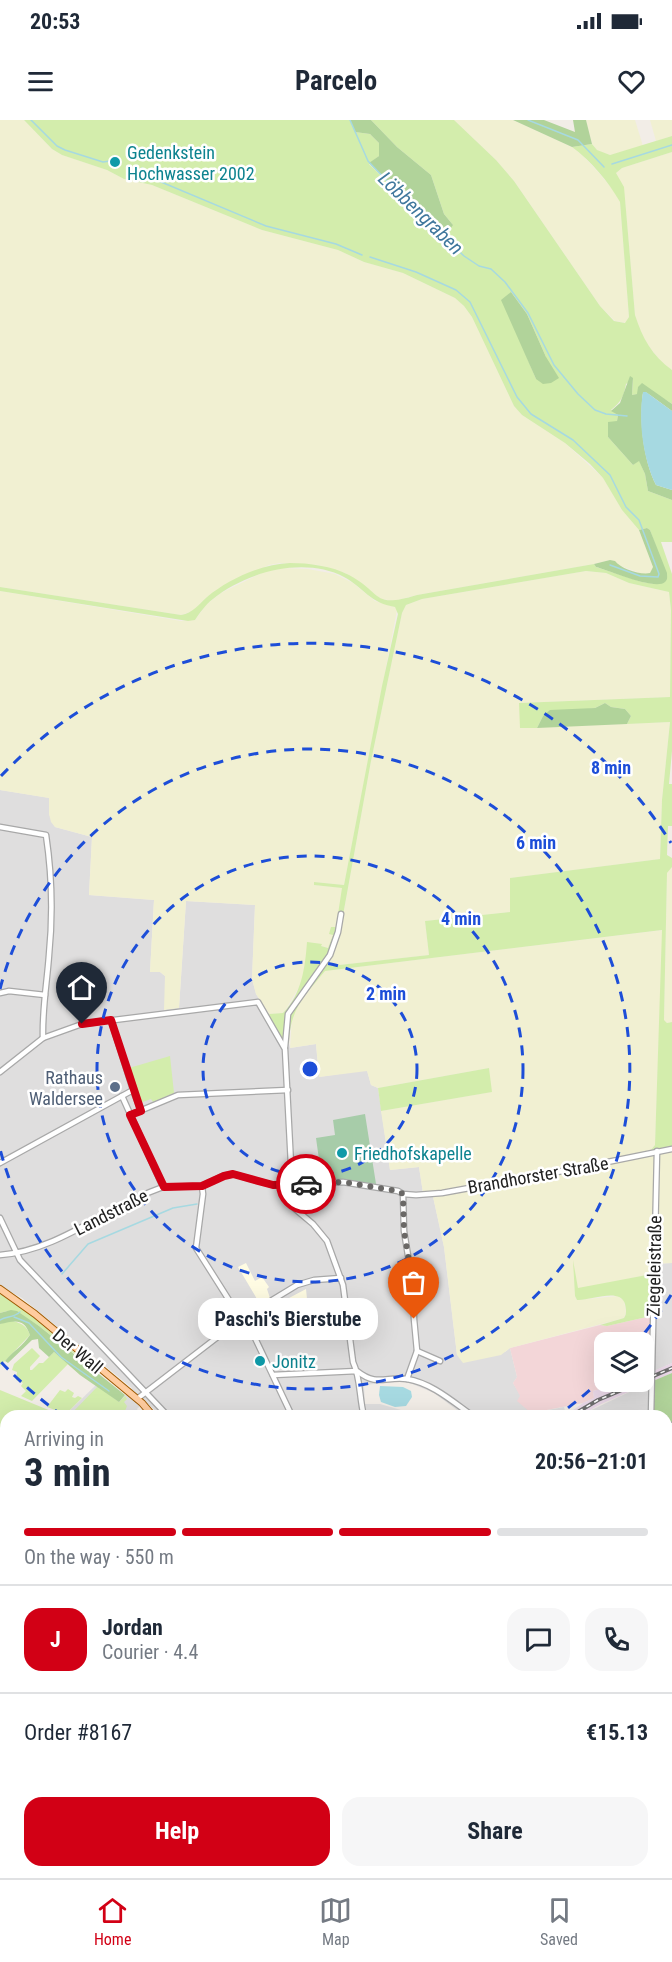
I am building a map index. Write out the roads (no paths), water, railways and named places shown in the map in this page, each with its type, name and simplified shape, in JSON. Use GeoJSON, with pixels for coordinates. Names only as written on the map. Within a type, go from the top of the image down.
{"type":"FeatureCollection","features":[{"type":"Feature","properties":{"kind":"main road","name":"Der Wall"},"geometry":{"type":"LineString","coordinates":[[0,1289],[35,1314],[147,1410]]}},
{"type":"Feature","properties":{"kind":"street"},"geometry":{"type":"LineString","coordinates":[[0,826],[46,835],[52,882],[50,953],[43,1038]]}},
{"type":"Feature","properties":{"kind":"street"},"geometry":{"type":"LineString","coordinates":[[341,914],[330,956],[288,1014],[285,1049],[292,1184],[290,1196],[294,1208],[313,1224],[327,1242],[341,1278],[362,1410]]}},
{"type":"Feature","properties":{"kind":"street"},"geometry":{"type":"LineString","coordinates":[[0,993],[9,991],[45,995]]}},
{"type":"Feature","properties":{"kind":"street"},"geometry":{"type":"LineString","coordinates":[[0,1072],[43,1038],[82,1024],[258,1002],[285,1049]]}},
{"type":"Feature","properties":{"kind":"street"},"geometry":{"type":"LineString","coordinates":[[111,1020],[141,1111]]}},
{"type":"Feature","properties":{"kind":"street"},"geometry":{"type":"LineString","coordinates":[[0,1163],[133,1090]]}},
{"type":"Feature","properties":{"kind":"street"},"geometry":{"type":"LineString","coordinates":[[130,1115],[178,1095],[288,1090]]}},
{"type":"Feature","properties":{"kind":"street"},"geometry":{"type":"LineString","coordinates":[[122,1096],[164,1187]]}},
{"type":"Feature","properties":{"kind":"street","name":"Brandhorster Straße"},"geometry":{"type":"LineString","coordinates":[[292,1184],[343,1182],[398,1191],[403,1194],[423,1195],[672,1149]]}},
{"type":"Feature","properties":{"kind":"street","name":"Ziegeleistraße"},"geometry":{"type":"LineString","coordinates":[[651,1410],[657,1151]]}},
{"type":"Feature","properties":{"kind":"street","name":"Landstraße"},"geometry":{"type":"LineString","coordinates":[[0,1255],[17,1253],[75,1231],[129,1201],[164,1187],[202,1186],[233,1174],[273,1185],[292,1184]]}},
{"type":"Feature","properties":{"kind":"street"},"geometry":{"type":"LineString","coordinates":[[202,1186],[196,1248],[243,1318],[289,1410]]}},
{"type":"Feature","properties":{"kind":"street"},"geometry":{"type":"LineString","coordinates":[[403,1194],[404,1231],[413,1286],[417,1351],[407,1379]]}},
{"type":"Feature","properties":{"kind":"street"},"geometry":{"type":"LineString","coordinates":[[0,1218],[20,1260],[162,1410]]}},
{"type":"Feature","properties":{"kind":"street"},"geometry":{"type":"LineString","coordinates":[[137,1399],[243,1318],[297,1285],[314,1280],[341,1278]]}},
{"type":"Feature","properties":{"kind":"street"},"geometry":{"type":"LineString","coordinates":[[417,1351],[440,1361]]}},
{"type":"Feature","properties":{"kind":"street"},"geometry":{"type":"LineString","coordinates":[[273,1375],[357,1371],[367,1379],[377,1381],[407,1379],[438,1391],[465,1410]]}},
{"type":"Feature","properties":{"kind":"water"},"geometry":{"type":"Polygon","coordinates":[[[643,392],[672,411],[672,490],[656,485],[648,464],[641,427],[643,392]]]}},
{"type":"Feature","properties":{"kind":"water"},"geometry":{"type":"Polygon","coordinates":[[[380,1386],[403,1387],[411,1391],[412,1397],[406,1406],[395,1407],[381,1402],[380,1386]]]}},
{"type":"Feature","properties":{"kind":"waterway"},"geometry":{"type":"LineString","coordinates":[[31,120],[57,146],[65,150],[103,162],[117,160]]}},
{"type":"Feature","properties":{"kind":"waterway","name":"Löbbengraben"},"geometry":{"type":"LineString","coordinates":[[350,120],[368,161],[388,182],[464,256],[479,266],[491,269],[505,282],[528,313],[554,365],[578,394],[595,410],[606,414],[627,416]]}},
{"type":"Feature","properties":{"kind":"waterway"},"geometry":{"type":"LineString","coordinates":[[528,120],[578,140],[604,167]]}},
{"type":"Feature","properties":{"kind":"waterway"},"geometry":{"type":"LineString","coordinates":[[612,164],[672,145]]}},
{"type":"Feature","properties":{"kind":"waterway"},"geometry":{"type":"LineString","coordinates":[[142,168],[154,179],[266,226],[336,244],[362,255]]}},
{"type":"Feature","properties":{"kind":"waterway"},"geometry":{"type":"LineString","coordinates":[[370,257],[416,272],[456,290],[470,302],[517,397],[531,414],[573,440],[610,475],[626,507],[639,520],[659,574],[658,577],[640,576],[610,565]]}},
{"type":"Feature","properties":{"kind":"waterway"},"geometry":{"type":"LineString","coordinates":[[62,1274],[88,1244],[173,1208],[197,1204]]}},
{"type":"Feature","properties":{"kind":"waterway"},"geometry":{"type":"LineString","coordinates":[[0,1320],[20,1312]]}},
{"type":"Feature","properties":{"kind":"waterway"},"geometry":{"type":"LineString","coordinates":[[14,1317],[29,1323],[61,1357],[109,1391]]}},
{"type":"Feature","properties":{"kind":"railway"},"geometry":{"type":"LineString","coordinates":[[654,1376],[672,1368]]}},
{"type":"Feature","properties":{"kind":"railway"},"geometry":{"type":"LineString","coordinates":[[581,1410],[617,1392]]}},
{"type":"Feature","properties":{"kind":"place","name":"Gedenkstein Hochwasser 2002"},"geometry":{"type":"Point","coordinates":[115,162]}},
{"type":"Feature","properties":{"kind":"place","name":"Rathaus Waldersee"},"geometry":{"type":"Point","coordinates":[115,1087]}},
{"type":"Feature","properties":{"kind":"place","name":"Friedhofskapelle"},"geometry":{"type":"Point","coordinates":[342,1153]}},
{"type":"Feature","properties":{"kind":"place","name":"Paschi's Bierstube"},"geometry":{"type":"Point","coordinates":[414,1319]}},
{"type":"Feature","properties":{"kind":"place","name":"Jonitz"},"geometry":{"type":"Point","coordinates":[260,1361]}}]}
